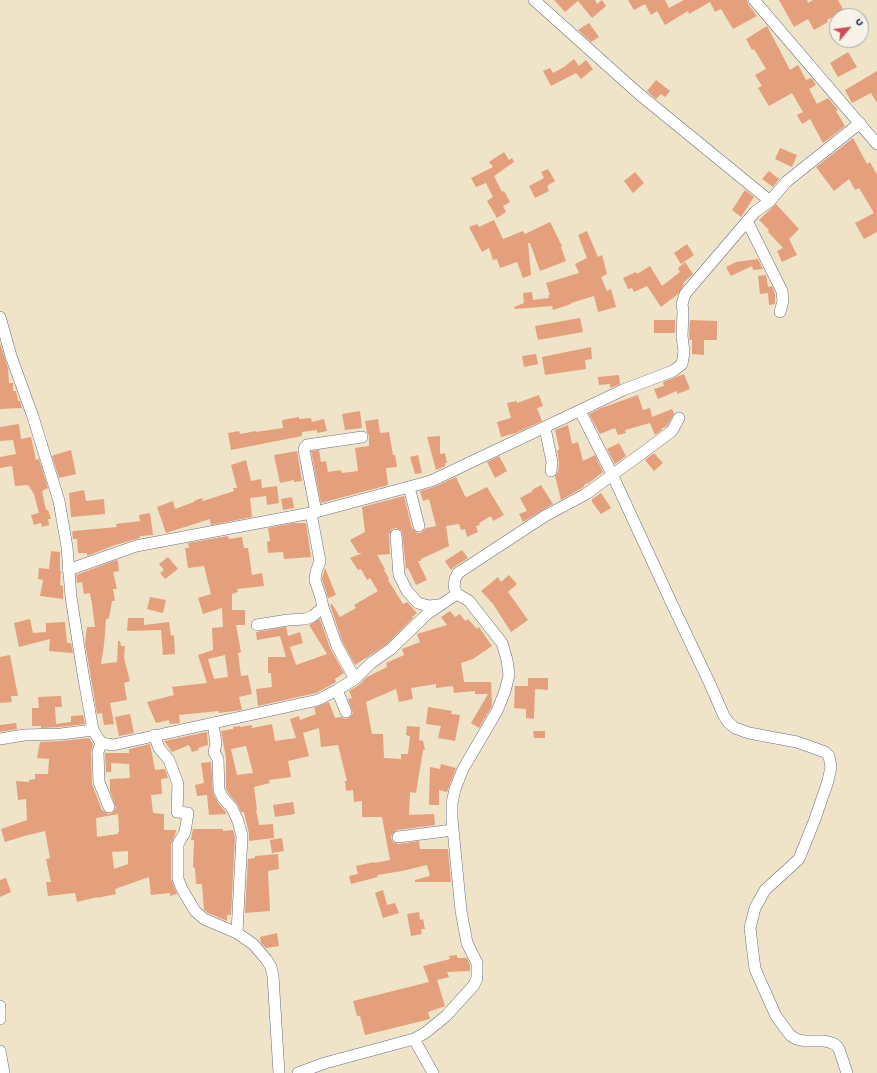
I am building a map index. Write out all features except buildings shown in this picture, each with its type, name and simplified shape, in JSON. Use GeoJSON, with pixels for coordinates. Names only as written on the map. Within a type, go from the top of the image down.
{"type":"FeatureCollection","features":[{"type":"Feature","properties":{"kind":"street"},"geometry":{"type":"LineString","coordinates":[[534,0],[639,94],[710,154],[770,201]]}},
{"type":"Feature","properties":{"kind":"street"},"geometry":{"type":"LineString","coordinates":[[754,0],[877,144]]}},
{"type":"Feature","properties":{"kind":"street"},"geometry":{"type":"LineString","coordinates":[[68,570],[136,546],[314,513],[431,481],[623,390],[673,371],[682,364],[684,352],[682,336],[682,304],[685,294],[755,212],[770,201],[786,182],[860,123]]}},
{"type":"Feature","properties":{"kind":"street"},"geometry":{"type":"LineString","coordinates":[[747,221],[782,291],[783,301],[780,312]]}},
{"type":"Feature","properties":{"kind":"street"},"geometry":{"type":"LineString","coordinates":[[0,317],[11,356],[33,418],[59,501],[67,547],[68,570],[83,674],[93,730],[101,743],[113,745],[312,701],[337,690],[356,679],[371,663],[391,649],[427,614],[457,594]]}},
{"type":"Feature","properties":{"kind":"street"},"geometry":{"type":"LineString","coordinates":[[580,411],[612,474],[668,597],[728,722],[735,728],[749,733],[797,742],[825,752],[829,756],[830,767],[828,781],[799,859],[765,890],[754,908],[750,928],[755,969],[776,1016],[790,1034],[796,1039],[805,1041],[824,1041],[836,1045],[839,1049],[847,1073]]}},
{"type":"Feature","properties":{"kind":"street"},"geometry":{"type":"LineString","coordinates":[[298,1073],[325,1063],[414,1039],[425,1033],[446,1016],[474,985],[477,978],[476,963],[467,943],[461,911],[452,819],[452,803],[455,789],[463,769],[497,711],[505,691],[509,675],[507,660],[502,643],[470,601],[457,594],[454,587],[455,579],[458,573],[545,516],[586,494],[672,431],[679,418]]}},
{"type":"Feature","properties":{"kind":"street"},"geometry":{"type":"LineString","coordinates":[[545,428],[552,462],[551,471]]}},
{"type":"Feature","properties":{"kind":"street"},"geometry":{"type":"LineString","coordinates":[[356,679],[337,646],[314,580],[320,561],[304,450],[307,445],[362,437]]}},
{"type":"Feature","properties":{"kind":"street"},"geometry":{"type":"LineString","coordinates":[[409,487],[419,526]]}},
{"type":"Feature","properties":{"kind":"street"},"geometry":{"type":"LineString","coordinates":[[396,536],[399,575],[407,590],[418,604],[429,606],[443,603]]}},
{"type":"Feature","properties":{"kind":"street"},"geometry":{"type":"LineString","coordinates":[[257,626],[288,620],[304,619],[313,616],[323,607]]}},
{"type":"Feature","properties":{"kind":"street"},"geometry":{"type":"LineString","coordinates":[[337,690],[346,712]]}},
{"type":"Feature","properties":{"kind":"street"},"geometry":{"type":"LineString","coordinates":[[213,723],[216,744],[214,752],[218,759],[219,790],[223,798],[232,808],[238,821],[242,836],[237,933]]}},
{"type":"Feature","properties":{"kind":"street"},"geometry":{"type":"LineString","coordinates":[[0,739],[24,735],[60,734],[93,730]]}},
{"type":"Feature","properties":{"kind":"street"},"geometry":{"type":"LineString","coordinates":[[154,735],[159,748],[169,760],[178,784],[177,812],[188,813],[185,832],[178,844],[178,879],[182,889],[195,911],[204,919],[237,933],[253,944],[271,967],[273,976],[279,1073]]}},
{"type":"Feature","properties":{"kind":"street"},"geometry":{"type":"LineString","coordinates":[[101,743],[98,752],[99,782],[109,807]]}},
{"type":"Feature","properties":{"kind":"street"},"geometry":{"type":"LineString","coordinates":[[398,837],[453,830]]}},
{"type":"Feature","properties":{"kind":"street"},"geometry":{"type":"LineString","coordinates":[[0,1006],[0,1019]]}},
{"type":"Feature","properties":{"kind":"street"},"geometry":{"type":"LineString","coordinates":[[414,1039],[433,1073]]}},
{"type":"Feature","properties":{"kind":"street"},"geometry":{"type":"LineString","coordinates":[[0,1051],[4,1073]]}}]}
